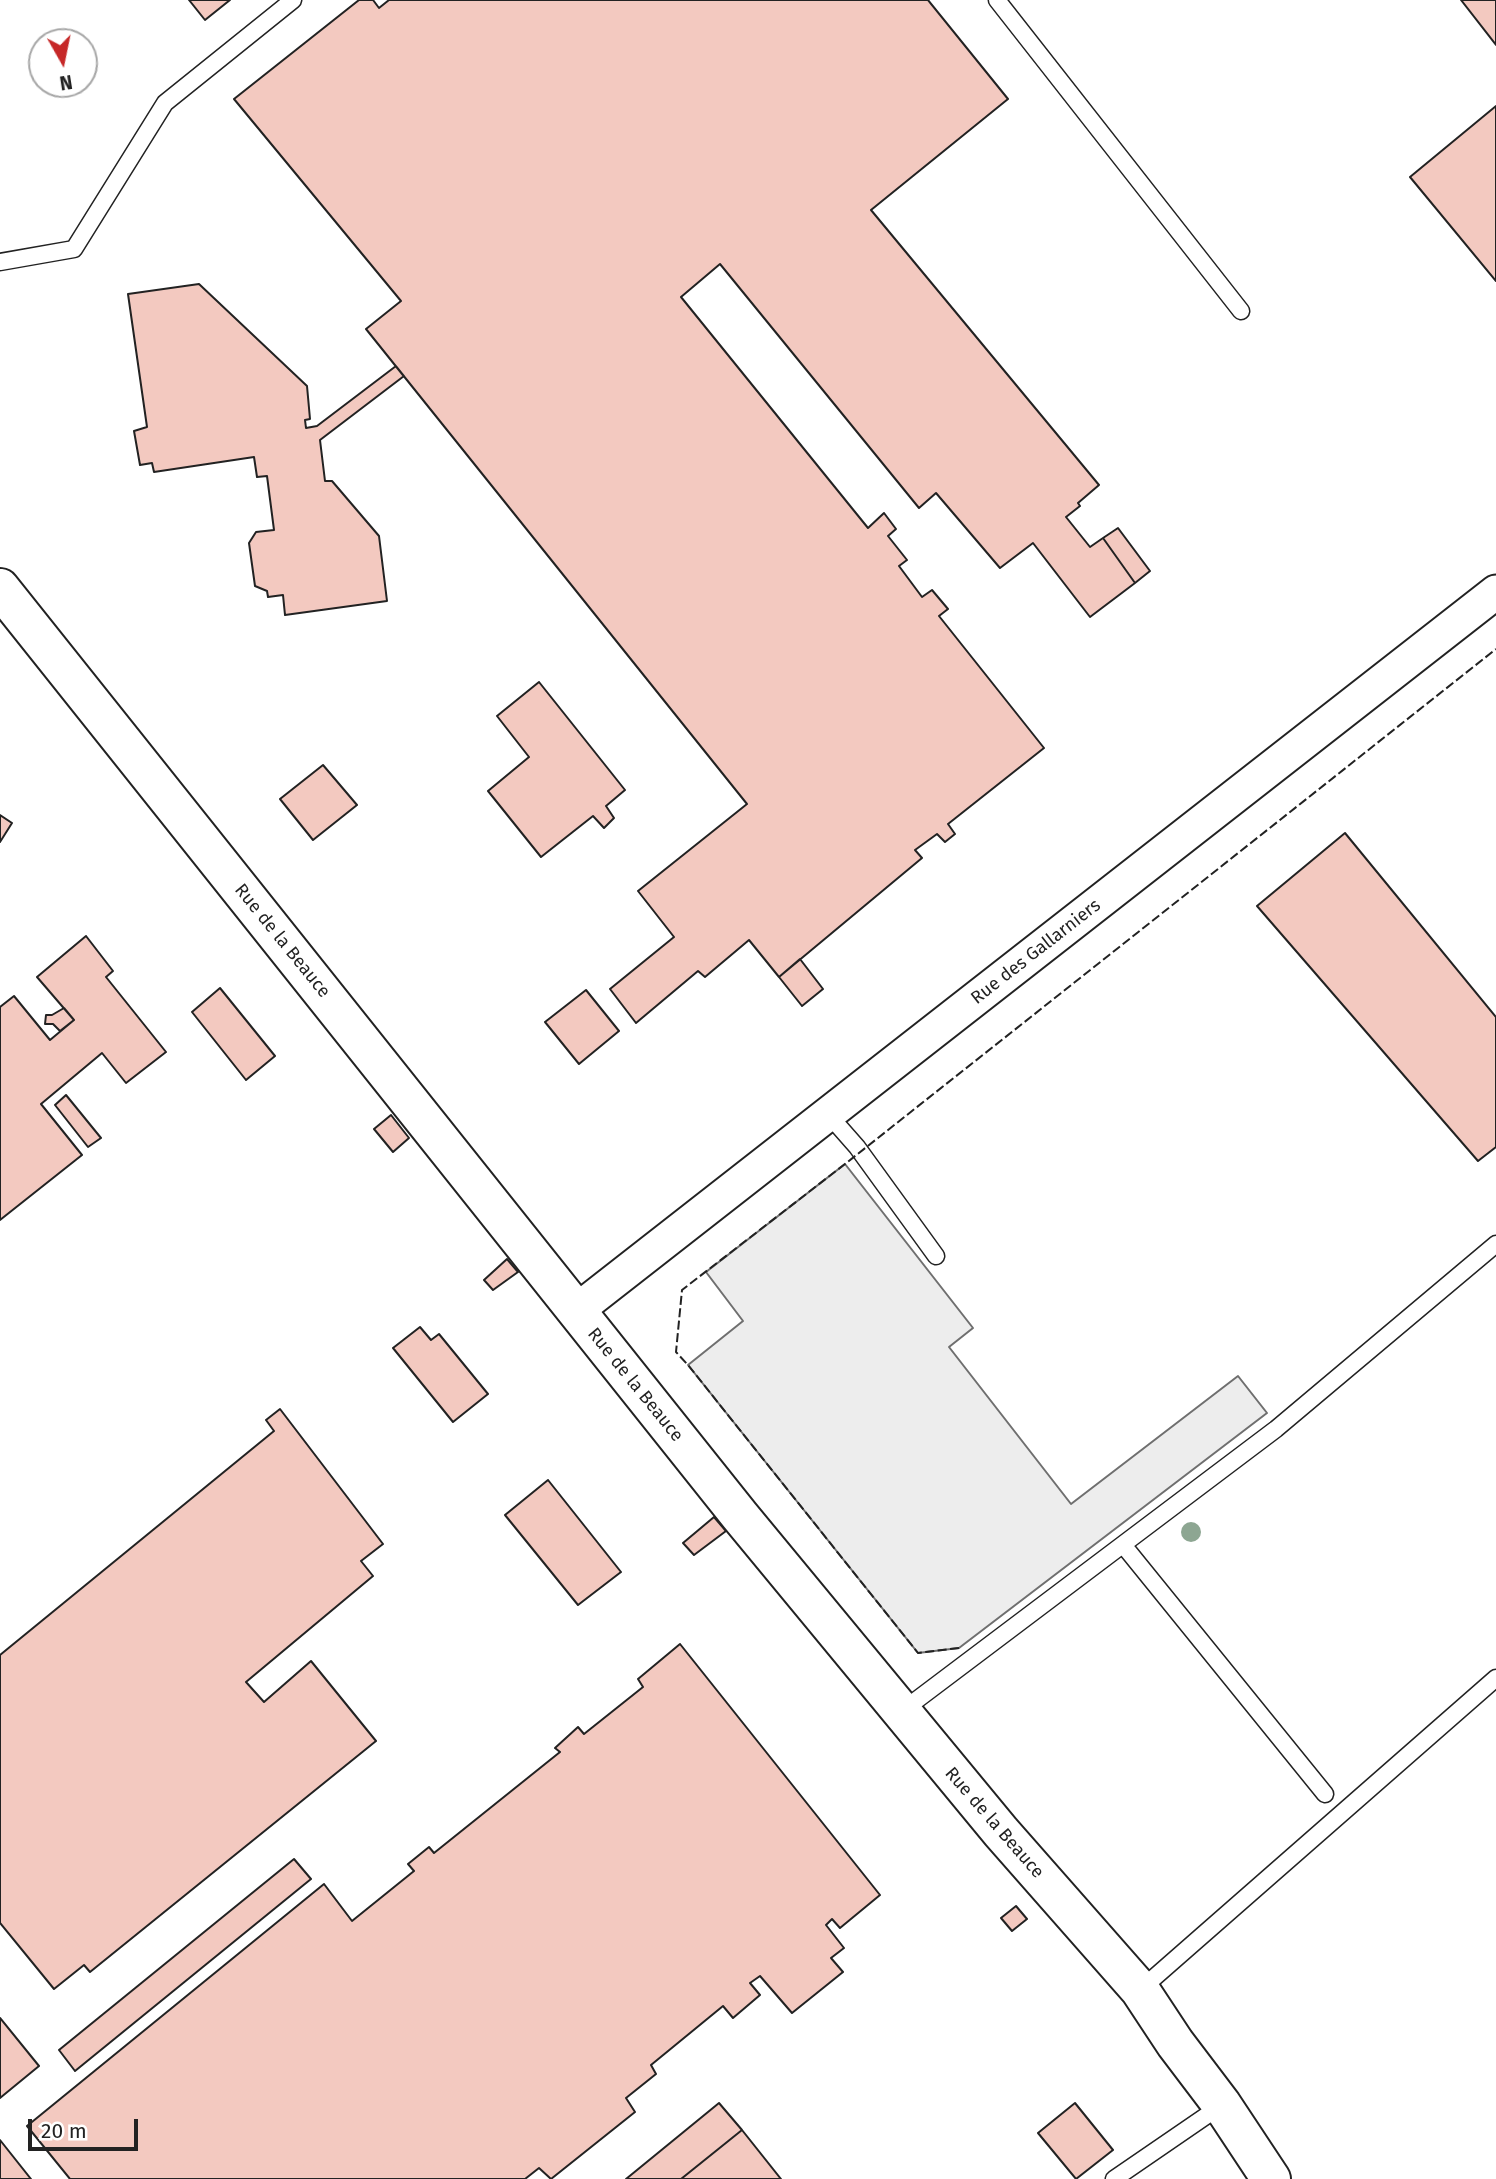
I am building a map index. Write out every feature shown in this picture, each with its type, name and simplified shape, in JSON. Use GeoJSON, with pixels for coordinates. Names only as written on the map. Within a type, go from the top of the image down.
{"type":"FeatureCollection","features":[{"type":"Feature","properties":{"kind":"street","name":"Rue de la Beauce"},"geometry":{"type":"LineString","coordinates":[[0,588],[900,1713],[1000,1832],[1140,1990],[1175,2043],[1222,2105],[1265,2177]]}},
{"type":"Feature","properties":{"kind":"street","name":"Rue des Gallarniers"},"geometry":{"type":"LineString","coordinates":[[576,1311],[1496,592]]}},
{"type":"Feature","properties":{"kind":"lane"},"geometry":{"type":"LineString","coordinates":[[0,262],[74,249],[165,103],[293,0]]}},
{"type":"Feature","properties":{"kind":"lane"},"geometry":{"type":"LineString","coordinates":[[997,0],[1241,311]]}},
{"type":"Feature","properties":{"kind":"lane"},"geometry":{"type":"LineString","coordinates":[[828,1114],[857,1147],[936,1256]]}},
{"type":"Feature","properties":{"kind":"lane"},"geometry":{"type":"LineString","coordinates":[[900,1713],[1276,1429],[1496,1244]]}},
{"type":"Feature","properties":{"kind":"lane"},"geometry":{"type":"LineString","coordinates":[[1124,1546],[1325,1794]]}},
{"type":"Feature","properties":{"kind":"lane"},"geometry":{"type":"LineString","coordinates":[[1140,1990],[1496,1678]]}},
{"type":"Feature","properties":{"kind":"lane"},"geometry":{"type":"LineString","coordinates":[[1114,2179],[1222,2105]]}},
{"type":"Feature","properties":{"kind":"shaded area"},"geometry":{"type":"Polygon","coordinates":[[[845,1164],[973,1328],[949,1347],[1071,1504],[1238,1376],[1267,1413],[959,1648],[918,1653],[688,1365],[743,1321],[706,1272],[845,1164]]]}},
{"type":"Feature","properties":{"kind":"building"},"geometry":{"type":"Polygon","coordinates":[[[189,0],[230,0],[205,20],[189,0]]]}},
{"type":"Feature","properties":{"kind":"building"},"geometry":{"type":"Polygon","coordinates":[[[359,0],[373,0],[379,8],[389,0],[928,0],[1008,99],[871,210],[1099,485],[1066,517],[1090,547],[1103,538],[1135,583],[1090,617],[1033,543],[1000,568],[936,493],[919,508],[720,264],[681,297],[868,528],[884,513],[896,529],[888,536],[907,560],[899,566],[922,597],[932,590],[948,609],[939,616],[1044,748],[948,824],[955,834],[945,842],[937,834],[915,850],[922,858],[779,977],[749,940],[705,977],[698,971],[636,1023],[610,989],[674,937],[638,891],[747,804],[366,329],[401,301],[234,99],[359,0]]]}},
{"type":"Feature","properties":{"kind":"building"},"geometry":{"type":"Polygon","coordinates":[[[1461,0],[1496,0],[1496,45],[1461,0]]]}},
{"type":"Feature","properties":{"kind":"building"},"geometry":{"type":"Polygon","coordinates":[[[1496,106],[1496,281],[1410,177],[1496,106]]]}},
{"type":"Feature","properties":{"kind":"building"},"geometry":{"type":"Polygon","coordinates":[[[199,284],[307,386],[310,419],[305,420],[306,428],[317,426],[396,366],[404,376],[320,440],[325,481],[332,481],[379,536],[387,601],[285,615],[283,595],[268,597],[267,591],[255,586],[249,543],[256,532],[274,530],[267,476],[257,477],[254,457],[154,472],[152,463],[140,465],[134,431],[147,427],[128,294],[199,284]]]}},
{"type":"Feature","properties":{"kind":"building"},"geometry":{"type":"Polygon","coordinates":[[[1118,528],[1150,571],[1135,583],[1103,538],[1118,528]]]}},
{"type":"Feature","properties":{"kind":"building"},"geometry":{"type":"Polygon","coordinates":[[[539,682],[625,790],[606,806],[614,818],[604,828],[593,816],[541,857],[488,791],[529,757],[497,716],[539,682]]]}},
{"type":"Feature","properties":{"kind":"building"},"geometry":{"type":"Polygon","coordinates":[[[323,765],[357,805],[313,840],[280,799],[323,765]]]}},
{"type":"Feature","properties":{"kind":"building"},"geometry":{"type":"Polygon","coordinates":[[[0,815],[12,823],[0,842],[0,815]]]}},
{"type":"Feature","properties":{"kind":"building"},"geometry":{"type":"Polygon","coordinates":[[[1345,833],[1496,1017],[1496,1147],[1478,1161],[1257,906],[1345,833]]]}},
{"type":"Feature","properties":{"kind":"building"},"geometry":{"type":"Polygon","coordinates":[[[86,936],[113,971],[106,977],[166,1052],[126,1083],[102,1053],[41,1104],[82,1155],[0,1220],[0,1007],[14,996],[50,1040],[74,1020],[37,977],[86,936]]]}},
{"type":"Feature","properties":{"kind":"building"},"geometry":{"type":"Polygon","coordinates":[[[800,959],[823,989],[802,1006],[779,977],[800,959]]]}},
{"type":"Feature","properties":{"kind":"building"},"geometry":{"type":"Polygon","coordinates":[[[220,988],[275,1056],[246,1080],[192,1012],[220,988]]]}},
{"type":"Feature","properties":{"kind":"building"},"geometry":{"type":"Polygon","coordinates":[[[586,990],[619,1031],[579,1064],[545,1022],[586,990]]]}},
{"type":"Feature","properties":{"kind":"building"},"geometry":{"type":"Polygon","coordinates":[[[64,1008],[74,1020],[60,1031],[53,1024],[45,1024],[46,1015],[52,1015],[64,1008]]]}},
{"type":"Feature","properties":{"kind":"building"},"geometry":{"type":"Polygon","coordinates":[[[66,1095],[101,1138],[88,1147],[55,1105],[66,1095]]]}},
{"type":"Feature","properties":{"kind":"building"},"geometry":{"type":"Polygon","coordinates":[[[391,1115],[409,1138],[393,1152],[374,1129],[391,1115]]]}},
{"type":"Feature","properties":{"kind":"building"},"geometry":{"type":"Polygon","coordinates":[[[507,1259],[518,1272],[493,1290],[484,1280],[507,1259]]]}},
{"type":"Feature","properties":{"kind":"building"},"geometry":{"type":"Polygon","coordinates":[[[420,1327],[431,1340],[439,1334],[488,1394],[453,1422],[393,1348],[420,1327]]]}},
{"type":"Feature","properties":{"kind":"building"},"geometry":{"type":"Polygon","coordinates":[[[280,1409],[383,1544],[361,1561],[373,1576],[246,1682],[264,1702],[311,1661],[376,1741],[90,1972],[84,1965],[54,1989],[0,1923],[0,1655],[274,1431],[266,1420],[280,1409]]]}},
{"type":"Feature","properties":{"kind":"building"},"geometry":{"type":"Polygon","coordinates":[[[548,1480],[621,1572],[578,1605],[505,1515],[548,1480]]]}},
{"type":"Feature","properties":{"kind":"building"},"geometry":{"type":"Polygon","coordinates":[[[714,1517],[726,1531],[694,1555],[683,1543],[714,1517]]]}},
{"type":"Feature","properties":{"kind":"building"},"geometry":{"type":"Polygon","coordinates":[[[680,1644],[880,1895],[840,1928],[832,1919],[826,1925],[844,1948],[831,1958],[843,1972],[792,2013],[760,1976],[750,1983],[760,1995],[733,2018],[723,2006],[651,2065],[656,2074],[626,2098],[635,2112],[551,2179],[539,2168],[525,2179],[70,2179],[27,2126],[324,1884],[352,1921],[414,1871],[408,1864],[429,1847],[434,1853],[560,1752],[555,1748],[578,1727],[584,1734],[643,1687],[638,1679],[680,1644]]]}},
{"type":"Feature","properties":{"kind":"building"},"geometry":{"type":"Polygon","coordinates":[[[294,1859],[311,1879],[75,2071],[59,2050],[294,1859]]]}},
{"type":"Feature","properties":{"kind":"building"},"geometry":{"type":"Polygon","coordinates":[[[1016,1906],[1027,1919],[1012,1931],[1001,1918],[1016,1906]]]}},
{"type":"Feature","properties":{"kind":"building"},"geometry":{"type":"Polygon","coordinates":[[[0,2018],[39,2066],[0,2098],[0,2018]]]}},
{"type":"Feature","properties":{"kind":"building"},"geometry":{"type":"Polygon","coordinates":[[[719,2103],[742,2130],[681,2179],[626,2179],[719,2103]]]}},
{"type":"Feature","properties":{"kind":"building"},"geometry":{"type":"Polygon","coordinates":[[[1075,2103],[1113,2150],[1076,2179],[1038,2133],[1075,2103]]]}},
{"type":"Feature","properties":{"kind":"building"},"geometry":{"type":"Polygon","coordinates":[[[742,2130],[781,2179],[681,2179],[742,2130]]]}},
{"type":"Feature","properties":{"kind":"building"},"geometry":{"type":"Polygon","coordinates":[[[0,2140],[31,2179],[0,2179],[0,2140]]]}},
{"type":"Feature","properties":{"kind":"fence"},"geometry":{"type":"LineString","coordinates":[[959,1648],[918,1653],[676,1352],[682,1290],[1496,649]]}}]}
